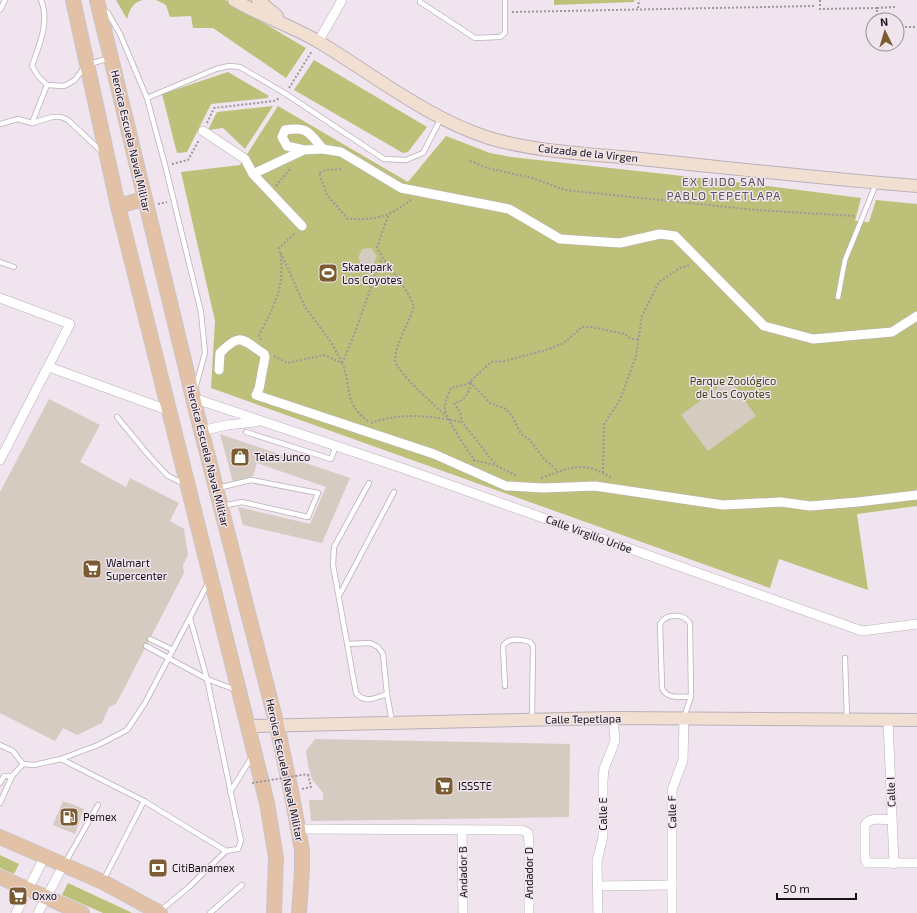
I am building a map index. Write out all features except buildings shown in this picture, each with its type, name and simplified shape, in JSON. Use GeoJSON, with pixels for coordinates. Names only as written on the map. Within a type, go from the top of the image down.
{"type":"FeatureCollection","features":[{"type":"Feature","properties":{"kind":"main road"},"geometry":{"type":"LineString","coordinates":[[73,0],[118,206],[241,692],[273,831],[276,858],[274,913]]}},
{"type":"Feature","properties":{"kind":"main road","name":"Calzada de la Virgen"},"geometry":{"type":"LineString","coordinates":[[234,0],[289,25],[440,118],[489,138],[526,146],[917,186]]}},
{"type":"Feature","properties":{"kind":"main road","name":"Calzada de la Virgen"},"geometry":{"type":"LineString","coordinates":[[258,0],[289,25]]}},
{"type":"Feature","properties":{"kind":"main road","name":"Heroica Escuela Naval Militar"},"geometry":{"type":"LineString","coordinates":[[98,4],[201,431],[277,726],[299,829],[302,870],[299,913]]}},
{"type":"Feature","properties":{"kind":"main road"},"geometry":{"type":"LineString","coordinates":[[118,206],[144,199]]}},
{"type":"Feature","properties":{"kind":"main road","name":"Calle Tepetlapa"},"geometry":{"type":"LineString","coordinates":[[249,726],[684,717],[917,720]]}},
{"type":"Feature","properties":{"kind":"main road"},"geometry":{"type":"LineString","coordinates":[[0,838],[64,864],[103,882],[160,912]]}},
{"type":"Feature","properties":{"kind":"main road"},"geometry":{"type":"LineString","coordinates":[[0,877],[82,913]]}},
{"type":"Feature","properties":{"kind":"street"},"geometry":{"type":"LineString","coordinates":[[318,42],[342,0]]}},
{"type":"Feature","properties":{"kind":"street"},"geometry":{"type":"LineString","coordinates":[[323,149],[308,132],[299,127],[285,130],[282,137],[287,146],[304,150],[323,149],[341,152],[401,188],[509,208],[560,239],[620,243],[660,234],[675,236],[764,326],[813,339],[892,332],[917,316]]}},
{"type":"Feature","properties":{"kind":"street"},"geometry":{"type":"LineString","coordinates":[[203,131],[245,158],[253,174],[302,226]]}},
{"type":"Feature","properties":{"kind":"street"},"geometry":{"type":"LineString","coordinates":[[253,174],[304,150]]}},
{"type":"Feature","properties":{"kind":"street"},"geometry":{"type":"LineString","coordinates":[[0,298],[70,324],[0,460]]}},
{"type":"Feature","properties":{"kind":"street"},"geometry":{"type":"LineString","coordinates":[[219,370],[220,353],[233,341],[237,339],[243,341],[264,354],[265,357],[259,389],[256,395],[434,454],[506,486],[544,488],[595,486],[723,505],[781,502],[810,506],[917,495]]}},
{"type":"Feature","properties":{"kind":"street"},"geometry":{"type":"LineString","coordinates":[[49,367],[170,411]]}},
{"type":"Feature","properties":{"kind":"street","name":"Calle Virgilio Uribe"},"geometry":{"type":"LineString","coordinates":[[193,398],[405,469],[862,631],[917,624]]}},
{"type":"Feature","properties":{"kind":"street","name":"Calle Virgilio Uribe"},"geometry":{"type":"LineString","coordinates":[[201,431],[239,423],[263,422]]}},
{"type":"Feature","properties":{"kind":"street","name":"Calle F"},"geometry":{"type":"LineString","coordinates":[[672,913],[672,790],[683,760],[684,717]]}},
{"type":"Feature","properties":{"kind":"street","name":"Calle E"},"geometry":{"type":"LineString","coordinates":[[598,913],[597,861],[603,837],[603,780],[604,769],[615,741],[613,718]]}},
{"type":"Feature","properties":{"kind":"street","name":"Calle I"},"geometry":{"type":"LineString","coordinates":[[888,720],[894,864]]}},
{"type":"Feature","properties":{"kind":"street"},"geometry":{"type":"LineString","coordinates":[[892,820],[867,821],[865,825],[865,858],[867,863],[872,865],[917,863]]}},
{"type":"Feature","properties":{"kind":"street"},"geometry":{"type":"LineString","coordinates":[[299,829],[462,830]]}},
{"type":"Feature","properties":{"kind":"street","name":"Andador D"},"geometry":{"type":"LineString","coordinates":[[462,830],[522,830],[528,833],[529,913]]}},
{"type":"Feature","properties":{"kind":"street","name":"Andador B"},"geometry":{"type":"LineString","coordinates":[[462,830],[463,913]]}},
{"type":"Feature","properties":{"kind":"street"},"geometry":{"type":"LineString","coordinates":[[16,913],[45,856]]}},
{"type":"Feature","properties":{"kind":"street"},"geometry":{"type":"LineString","coordinates":[[38,913],[64,864]]}},
{"type":"Feature","properties":{"kind":"street"},"geometry":{"type":"LineString","coordinates":[[597,886],[672,886]]}},
{"type":"Feature","properties":{"kind":"lane"},"geometry":{"type":"LineString","coordinates":[[0,10],[5,0]]}},
{"type":"Feature","properties":{"kind":"lane"},"geometry":{"type":"LineString","coordinates":[[41,0],[44,7],[45,23],[42,38],[32,66],[38,76],[47,85],[64,86],[75,80],[86,65],[111,57]]}},
{"type":"Feature","properties":{"kind":"lane"},"geometry":{"type":"LineString","coordinates":[[420,0],[420,2],[475,38],[500,37],[505,33],[505,0]]}},
{"type":"Feature","properties":{"kind":"lane"},"geometry":{"type":"LineString","coordinates":[[98,4],[108,13],[120,34],[147,98],[201,312],[205,353],[193,398]]}},
{"type":"Feature","properties":{"kind":"lane"},"geometry":{"type":"LineString","coordinates":[[147,98],[229,66],[240,67],[286,94],[384,159],[406,160],[423,153],[440,118]]}},
{"type":"Feature","properties":{"kind":"lane"},"geometry":{"type":"LineString","coordinates":[[32,123],[47,85]]}},
{"type":"Feature","properties":{"kind":"lane"},"geometry":{"type":"LineString","coordinates":[[0,124],[18,119],[32,123],[52,117],[61,117],[68,120],[106,155]]}},
{"type":"Feature","properties":{"kind":"lane"},"geometry":{"type":"LineString","coordinates":[[838,297],[845,260],[876,183]]}},
{"type":"Feature","properties":{"kind":"lane"},"geometry":{"type":"LineString","coordinates":[[0,262],[14,267]]}},
{"type":"Feature","properties":{"kind":"lane"},"geometry":{"type":"LineString","coordinates":[[117,417],[168,476],[189,486]]}},
{"type":"Feature","properties":{"kind":"lane"},"geometry":{"type":"LineString","coordinates":[[246,432],[330,459],[336,446]]}},
{"type":"Feature","properties":{"kind":"lane"},"geometry":{"type":"LineString","coordinates":[[216,488],[252,480],[318,493],[308,517],[242,502],[220,506]]}},
{"type":"Feature","properties":{"kind":"lane"},"geometry":{"type":"LineString","coordinates":[[369,483],[334,547],[333,566],[340,595],[356,693],[361,698],[367,700],[387,694]]}},
{"type":"Feature","properties":{"kind":"lane"},"geometry":{"type":"LineString","coordinates":[[340,595],[394,492]]}},
{"type":"Feature","properties":{"kind":"lane"},"geometry":{"type":"LineString","coordinates":[[0,745],[13,751],[23,764],[34,765],[61,759],[98,745],[127,730],[145,703],[212,576]]}},
{"type":"Feature","properties":{"kind":"lane"},"geometry":{"type":"LineString","coordinates":[[684,717],[691,696],[690,624],[688,620],[683,617],[668,616],[663,619],[660,624],[662,688],[664,694],[668,696],[691,696]]}},
{"type":"Feature","properties":{"kind":"lane"},"geometry":{"type":"LineString","coordinates":[[160,912],[226,851],[238,849],[241,841],[207,679],[190,618]]}},
{"type":"Feature","properties":{"kind":"lane"},"geometry":{"type":"LineString","coordinates":[[150,639],[173,650]]}},
{"type":"Feature","properties":{"kind":"lane"},"geometry":{"type":"LineString","coordinates":[[505,686],[503,646],[510,640],[523,639],[530,642],[533,646],[532,720]]}},
{"type":"Feature","properties":{"kind":"lane"},"geometry":{"type":"LineString","coordinates":[[347,644],[370,643],[378,647],[383,654],[387,694],[392,722]]}},
{"type":"Feature","properties":{"kind":"lane"},"geometry":{"type":"LineString","coordinates":[[146,646],[207,679],[241,692]]}},
{"type":"Feature","properties":{"kind":"lane"},"geometry":{"type":"LineString","coordinates":[[845,658],[847,719]]}},
{"type":"Feature","properties":{"kind":"lane"},"geometry":{"type":"LineString","coordinates":[[230,792],[254,752]]}},
{"type":"Feature","properties":{"kind":"lane"},"geometry":{"type":"LineString","coordinates":[[61,759],[144,801],[226,851]]}},
{"type":"Feature","properties":{"kind":"lane"},"geometry":{"type":"LineString","coordinates":[[0,803],[12,776],[23,764]]}},
{"type":"Feature","properties":{"kind":"lane"},"geometry":{"type":"LineString","coordinates":[[0,783],[4,776],[12,776]]}},
{"type":"Feature","properties":{"kind":"lane"},"geometry":{"type":"LineString","coordinates":[[103,882],[144,801]]}},
{"type":"Feature","properties":{"kind":"lane"},"geometry":{"type":"LineString","coordinates":[[64,864],[98,805]]}},
{"type":"Feature","properties":{"kind":"lane"},"geometry":{"type":"LineString","coordinates":[[210,913],[242,885]]}},
{"type":"Feature","properties":{"kind":"path"},"geometry":{"type":"LineString","coordinates":[[638,8],[639,0]]}},
{"type":"Feature","properties":{"kind":"path"},"geometry":{"type":"LineString","coordinates":[[820,0],[820,9],[895,7]]}},
{"type":"Feature","properties":{"kind":"path"},"geometry":{"type":"LineString","coordinates":[[505,12],[638,8],[816,6]]}},
{"type":"Feature","properties":{"kind":"path"},"geometry":{"type":"LineString","coordinates":[[905,27],[917,27]]}},
{"type":"Feature","properties":{"kind":"path"},"geometry":{"type":"LineString","coordinates":[[165,165],[188,160],[214,108],[274,101],[286,94],[318,42]]}},
{"type":"Feature","properties":{"kind":"path"},"geometry":{"type":"LineString","coordinates":[[470,161],[487,168],[532,178],[565,190],[756,210],[842,216],[863,215]]}},
{"type":"Feature","properties":{"kind":"path"},"geometry":{"type":"LineString","coordinates":[[341,169],[326,170],[319,173],[327,195],[348,219],[369,220],[388,216],[414,198],[414,190]]}},
{"type":"Feature","properties":{"kind":"path"},"geometry":{"type":"LineString","coordinates":[[388,216],[378,247],[382,257],[409,292],[414,307],[399,344],[395,360],[402,373],[450,420]]}},
{"type":"Feature","properties":{"kind":"path"},"geometry":{"type":"LineString","coordinates":[[279,248],[302,226]]}},
{"type":"Feature","properties":{"kind":"path"},"geometry":{"type":"LineString","coordinates":[[262,343],[259,335],[278,295],[283,266],[279,248]]}},
{"type":"Feature","properties":{"kind":"path"},"geometry":{"type":"LineString","coordinates":[[279,248],[304,307],[331,342],[342,363],[348,377],[348,390],[351,403],[356,413],[377,428]]}},
{"type":"Feature","properties":{"kind":"path"},"geometry":{"type":"LineString","coordinates":[[342,363],[355,336],[366,298],[382,257]]}},
{"type":"Feature","properties":{"kind":"path"},"geometry":{"type":"LineString","coordinates":[[603,472],[604,424],[620,400],[636,356],[642,316],[659,282],[680,268],[692,265]]}},
{"type":"Feature","properties":{"kind":"path"},"geometry":{"type":"LineString","coordinates":[[495,465],[462,422],[460,412],[454,403],[463,400],[467,395],[471,383],[490,362],[505,361],[549,349],[564,343],[582,327],[591,327],[625,334],[632,339],[639,339]]}},
{"type":"Feature","properties":{"kind":"path"},"geometry":{"type":"LineString","coordinates":[[269,354],[288,363],[324,355],[342,363]]}},
{"type":"Feature","properties":{"kind":"path"},"geometry":{"type":"LineString","coordinates":[[471,383],[451,388],[445,403],[445,410],[459,437],[481,466]]}},
{"type":"Feature","properties":{"kind":"path"},"geometry":{"type":"LineString","coordinates":[[471,383],[490,403],[506,409],[512,416],[521,434],[530,440],[544,459],[558,471]]}},
{"type":"Feature","properties":{"kind":"path"},"geometry":{"type":"LineString","coordinates":[[371,423],[384,418],[406,416],[433,416],[462,422]]}},
{"type":"Feature","properties":{"kind":"path"},"geometry":{"type":"LineString","coordinates":[[468,458],[495,465],[523,478]]}},
{"type":"Feature","properties":{"kind":"path"},"geometry":{"type":"LineString","coordinates":[[543,480],[535,480],[564,468],[586,466],[603,472],[614,479]]}},
{"type":"Feature","properties":{"kind":"path"},"geometry":{"type":"LineString","coordinates":[[252,783],[308,774],[311,787],[291,791]]}},
{"type":"Feature","properties":{"kind":"green space"},"geometry":{"type":"Polygon","coordinates":[[[116,0],[143,0],[132,6],[127,19],[116,0]]]}},
{"type":"Feature","properties":{"kind":"green space"},"geometry":{"type":"Polygon","coordinates":[[[156,0],[225,0],[306,48],[286,78],[213,28],[193,28],[191,16],[170,17],[166,5],[156,0]]]}},
{"type":"Feature","properties":{"kind":"green space"},"geometry":{"type":"Polygon","coordinates":[[[554,0],[634,0],[634,2],[554,5],[554,0]]]}},
{"type":"Feature","properties":{"kind":"green space"},"geometry":{"type":"Polygon","coordinates":[[[314,60],[427,127],[408,152],[403,153],[294,90],[314,60]]]}},
{"type":"Feature","properties":{"kind":"green space"},"geometry":{"type":"Polygon","coordinates":[[[228,72],[269,96],[267,98],[211,104],[187,152],[177,153],[162,94],[228,72]]]}},
{"type":"Feature","properties":{"kind":"green space"},"geometry":{"type":"Polygon","coordinates":[[[273,106],[245,149],[223,128],[208,130],[217,112],[273,106]]]}},
{"type":"Feature","properties":{"kind":"green space","name":"Parque Zoológico de Los Coyotes"},"geometry":{"type":"Polygon","coordinates":[[[278,106],[408,182],[446,136],[490,153],[511,157],[728,181],[861,198],[855,221],[869,222],[876,200],[917,204],[917,506],[857,514],[868,590],[779,559],[770,588],[211,388],[215,321],[181,172],[240,165],[278,106]]]}},
{"type":"Feature","properties":{"kind":"green space"},"geometry":{"type":"Polygon","coordinates":[[[0,855],[19,864],[14,874],[0,868],[0,855]]]}},
{"type":"Feature","properties":{"kind":"green space"},"geometry":{"type":"Polygon","coordinates":[[[68,883],[132,913],[103,913],[62,895],[68,883]]]}},
{"type":"Feature","properties":{"kind":"place","name":"Skatepark Los Coyotes"},"geometry":{"type":"Point","coordinates":[328,273]}},
{"type":"Feature","properties":{"kind":"place","name":"Telas Junco"},"geometry":{"type":"Point","coordinates":[240,457]}},
{"type":"Feature","properties":{"kind":"place","name":"Walmart Supercenter"},"geometry":{"type":"Point","coordinates":[92,569]}},
{"type":"Feature","properties":{"kind":"place","name":"ISSSTE"},"geometry":{"type":"Point","coordinates":[444,786]}},
{"type":"Feature","properties":{"kind":"place","name":"Pemex"},"geometry":{"type":"Point","coordinates":[69,817]}},
{"type":"Feature","properties":{"kind":"place","name":"CitiBanamex"},"geometry":{"type":"Point","coordinates":[158,868]}},
{"type":"Feature","properties":{"kind":"place","name":"Oxxo"},"geometry":{"type":"Point","coordinates":[18,896]}},
{"type":"Feature","properties":{"kind":"district","name":"EX EJIDO SAN PABLO TEPETLAPA"},"geometry":{"type":"Point","coordinates":[724,189]}}]}
